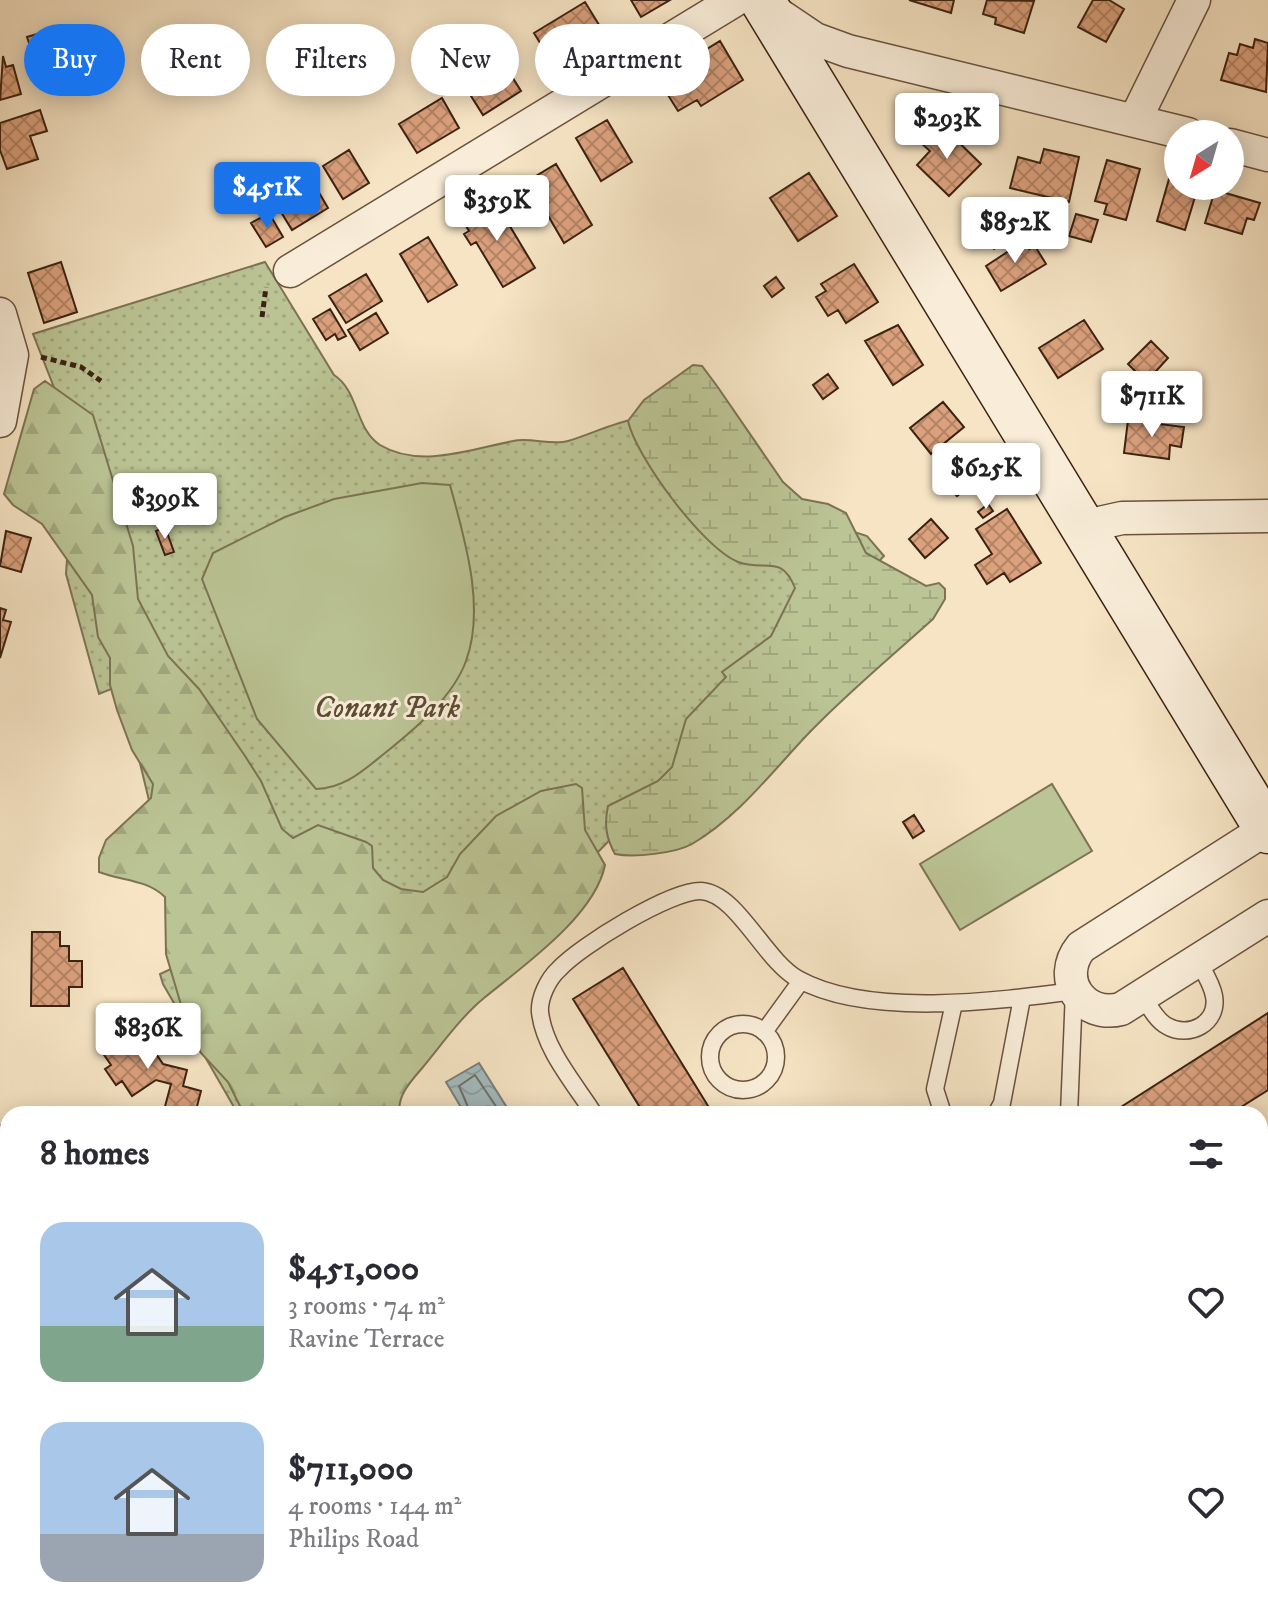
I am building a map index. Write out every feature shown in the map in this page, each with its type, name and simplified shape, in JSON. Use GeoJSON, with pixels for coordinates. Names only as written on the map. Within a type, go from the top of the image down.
{"type":"FeatureCollection","features":[{"type":"Feature","properties":{"kind":"main road"},"geometry":{"type":"LineString","coordinates":[[764,1],[1267,830]]}},
{"type":"Feature","properties":{"kind":"street"},"geometry":{"type":"LineString","coordinates":[[1135,120],[1194,0]]}},
{"type":"Feature","properties":{"kind":"street"},"geometry":{"type":"LineString","coordinates":[[290,271],[764,1],[815,39],[848,51],[1164,128]]}},
{"type":"Feature","properties":{"kind":"street"},"geometry":{"type":"LineString","coordinates":[[1244,149],[1268,155]]}},
{"type":"Feature","properties":{"kind":"street"},"geometry":{"type":"LineString","coordinates":[[0,314],[12,355],[0,421]]}},
{"type":"Feature","properties":{"kind":"street"},"geometry":{"type":"LineString","coordinates":[[1081,527],[1122,518],[1268,516]]}},
{"type":"Feature","properties":{"kind":"street"},"geometry":{"type":"LineString","coordinates":[[1267,830],[1081,947],[1070,968],[1074,991],[1084,1003],[1106,1012],[1121,1009],[1268,916]]}},
{"type":"Feature","properties":{"kind":"lane"},"geometry":{"type":"LineString","coordinates":[[589,1106],[545,1032],[540,1010],[544,990],[559,968],[630,919],[669,897],[707,892],[729,904],[770,957],[801,981],[892,1002],[981,1004],[1074,991],[1069,1106]]}},
{"type":"Feature","properties":{"kind":"lane"},"geometry":{"type":"LineString","coordinates":[[1143,996],[1166,1026],[1185,1032],[1203,1025],[1211,1017],[1215,998],[1198,961]]}},
{"type":"Feature","properties":{"kind":"lane"},"geometry":{"type":"LineString","coordinates":[[764,1032],[801,981]]}},
{"type":"Feature","properties":{"kind":"lane"},"geometry":{"type":"LineString","coordinates":[[1000,1106],[1022,998]]}},
{"type":"Feature","properties":{"kind":"lane"},"geometry":{"type":"LineString","coordinates":[[940,1106],[935,1089],[954,1003]]}},
{"type":"Feature","properties":{"kind":"lane"},"geometry":{"type":"LineString","coordinates":[[745,1024],[764,1032],[776,1050],[776,1065],[769,1078],[757,1087],[743,1090],[722,1083],[714,1072],[711,1059],[713,1045],[720,1034],[732,1026],[745,1024]]}},
{"type":"Feature","properties":{"kind":"path"},"geometry":{"type":"LineString","coordinates":[[12,355],[60,359],[101,381]]}},
{"type":"Feature","properties":{"kind":"green space","name":"Conant Park"},"geometry":{"type":"Polygon","coordinates":[[[265,262],[334,375],[348,390],[366,430],[380,445],[412,456],[446,455],[520,440],[562,442],[638,418],[845,529],[867,536],[884,556],[353,1106],[233,1106],[160,974],[188,961],[121,685],[99,694],[66,574],[74,457],[55,390],[33,334],[265,262]]]}},
{"type":"Feature","properties":{"kind":"green space"},"geometry":{"type":"Polygon","coordinates":[[[693,365],[702,366],[783,482],[802,499],[828,504],[846,513],[866,553],[926,586],[939,583],[945,589],[945,599],[933,619],[837,705],[753,794],[709,833],[676,850],[643,855],[615,854],[607,831],[608,806],[658,781],[672,767],[686,719],[726,677],[722,672],[771,636],[795,588],[790,577],[778,567],[738,562],[707,539],[657,478],[634,437],[628,421],[644,400],[693,365]]]}},
{"type":"Feature","properties":{"kind":"green space"},"geometry":{"type":"Polygon","coordinates":[[[45,381],[93,415],[133,546],[138,599],[168,656],[199,689],[261,781],[282,829],[293,838],[318,825],[366,842],[372,846],[373,868],[383,880],[401,889],[423,892],[447,877],[460,854],[496,816],[541,791],[576,784],[582,788],[585,830],[605,865],[599,884],[573,921],[555,939],[460,1022],[414,1077],[399,1106],[240,1106],[228,1082],[201,1053],[189,1032],[166,954],[165,897],[142,884],[99,872],[99,858],[106,840],[151,798],[153,784],[132,750],[117,710],[110,685],[110,658],[98,637],[92,595],[42,524],[13,505],[4,494],[34,389],[45,381]]]}},
{"type":"Feature","properties":{"kind":"green space"},"geometry":{"type":"Polygon","coordinates":[[[422,483],[450,485],[461,527],[471,572],[474,618],[466,661],[443,700],[408,734],[354,777],[336,786],[316,789],[257,719],[202,579],[213,553],[285,517],[334,499],[422,483]]]}},
{"type":"Feature","properties":{"kind":"green space"},"geometry":{"type":"Polygon","coordinates":[[[1052,784],[1092,851],[960,930],[920,864],[1052,784]]]}},
{"type":"Feature","properties":{"kind":"water"},"geometry":{"type":"Polygon","coordinates":[[[479,1063],[506,1106],[460,1106],[446,1082],[479,1063]]]}},
{"type":"Feature","properties":{"kind":"building"},"geometry":{"type":"Polygon","coordinates":[[[631,0],[670,0],[641,17],[631,0]]]}},
{"type":"Feature","properties":{"kind":"building"},"geometry":{"type":"Polygon","coordinates":[[[909,0],[954,0],[951,13],[909,0]]]}},
{"type":"Feature","properties":{"kind":"building"},"geometry":{"type":"Polygon","coordinates":[[[987,0],[1034,1],[1024,33],[995,24],[996,18],[983,14],[987,0]]]}},
{"type":"Feature","properties":{"kind":"building"},"geometry":{"type":"Polygon","coordinates":[[[1093,0],[1109,0],[1124,9],[1106,42],[1078,27],[1093,0]]]}},
{"type":"Feature","properties":{"kind":"building"},"geometry":{"type":"Polygon","coordinates":[[[585,2],[598,24],[549,24],[585,2]]]}},
{"type":"Feature","properties":{"kind":"building"},"geometry":{"type":"Polygon","coordinates":[[[1255,39],[1268,43],[1266,92],[1221,80],[1229,53],[1237,55],[1240,44],[1253,48],[1255,39]]]}},
{"type":"Feature","properties":{"kind":"building"},"geometry":{"type":"Polygon","coordinates":[[[720,41],[743,80],[701,106],[697,100],[678,111],[669,96],[710,96],[710,47],[720,41]]]}},
{"type":"Feature","properties":{"kind":"building"},"geometry":{"type":"Polygon","coordinates":[[[3,56],[6,67],[13,65],[21,94],[0,100],[3,56]]]}},
{"type":"Feature","properties":{"kind":"building"},"geometry":{"type":"Polygon","coordinates":[[[471,96],[513,96],[483,115],[471,96]]]}},
{"type":"Feature","properties":{"kind":"building"},"geometry":{"type":"Polygon","coordinates":[[[442,98],[459,128],[417,153],[399,124],[442,98]]]}},
{"type":"Feature","properties":{"kind":"building"},"geometry":{"type":"Polygon","coordinates":[[[40,110],[47,131],[30,136],[38,159],[7,169],[0,150],[0,123],[40,110]]]}},
{"type":"Feature","properties":{"kind":"building"},"geometry":{"type":"Polygon","coordinates":[[[607,120],[632,162],[601,181],[576,138],[607,120]]]}},
{"type":"Feature","properties":{"kind":"building"},"geometry":{"type":"Polygon","coordinates":[[[940,124],[981,164],[949,196],[917,165],[930,151],[921,143],[940,124]]]}},
{"type":"Feature","properties":{"kind":"building"},"geometry":{"type":"Polygon","coordinates":[[[1044,149],[1079,157],[1069,202],[1010,188],[1018,157],[1040,163],[1044,149]]]}},
{"type":"Feature","properties":{"kind":"building"},"geometry":{"type":"Polygon","coordinates":[[[349,150],[369,183],[343,199],[323,166],[349,150]]]}},
{"type":"Feature","properties":{"kind":"building"},"geometry":{"type":"Polygon","coordinates":[[[1107,160],[1140,169],[1126,220],[1104,214],[1107,204],[1095,201],[1107,160]]]}},
{"type":"Feature","properties":{"kind":"building"},"geometry":{"type":"Polygon","coordinates":[[[556,164],[592,225],[564,243],[543,207],[535,212],[524,194],[531,190],[526,182],[556,164]]]}},
{"type":"Feature","properties":{"kind":"building"},"geometry":{"type":"Polygon","coordinates":[[[304,167],[328,208],[292,230],[267,189],[304,167]]]}},
{"type":"Feature","properties":{"kind":"building"},"geometry":{"type":"Polygon","coordinates":[[[809,173],[837,216],[798,241],[770,198],[809,173]]]}},
{"type":"Feature","properties":{"kind":"building"},"geometry":{"type":"Polygon","coordinates":[[[1164,196],[1164,200],[1194,200],[1185,230],[1157,221],[1164,196]]]}},
{"type":"Feature","properties":{"kind":"building"},"geometry":{"type":"Polygon","coordinates":[[[493,198],[535,268],[503,287],[476,242],[471,245],[464,234],[469,231],[461,218],[493,198]]]}},
{"type":"Feature","properties":{"kind":"building"},"geometry":{"type":"Polygon","coordinates":[[[1244,198],[1260,203],[1254,220],[1247,218],[1242,234],[1205,223],[1212,200],[1244,198]]]}},
{"type":"Feature","properties":{"kind":"building"},"geometry":{"type":"Polygon","coordinates":[[[269,213],[283,237],[266,247],[251,223],[269,213]]]}},
{"type":"Feature","properties":{"kind":"building"},"geometry":{"type":"Polygon","coordinates":[[[1007,214],[1019,234],[994,249],[982,229],[1007,214]]]}},
{"type":"Feature","properties":{"kind":"building"},"geometry":{"type":"Polygon","coordinates":[[[1076,214],[1098,220],[1091,242],[1069,236],[1076,214]]]}},
{"type":"Feature","properties":{"kind":"building"},"geometry":{"type":"Polygon","coordinates":[[[428,237],[457,285],[428,302],[400,254],[428,237]]]}},
{"type":"Feature","properties":{"kind":"building"},"geometry":{"type":"Polygon","coordinates":[[[1024,241],[1029,249],[1035,246],[1046,264],[1001,291],[986,266],[1024,241]]]}},
{"type":"Feature","properties":{"kind":"building"},"geometry":{"type":"Polygon","coordinates":[[[61,262],[77,312],[44,323],[28,273],[61,262]]]}},
{"type":"Feature","properties":{"kind":"building"},"geometry":{"type":"Polygon","coordinates":[[[854,264],[878,302],[846,323],[838,310],[828,316],[816,297],[826,291],[821,284],[854,264]]]}},
{"type":"Feature","properties":{"kind":"building"},"geometry":{"type":"Polygon","coordinates":[[[366,274],[382,301],[346,323],[329,296],[366,274]]]}},
{"type":"Feature","properties":{"kind":"building"},"geometry":{"type":"Polygon","coordinates":[[[776,277],[784,288],[772,297],[764,286],[776,277]]]}},
{"type":"Feature","properties":{"kind":"building"},"geometry":{"type":"Polygon","coordinates":[[[330,309],[346,336],[338,340],[335,334],[326,340],[313,319],[330,309]]]}},
{"type":"Feature","properties":{"kind":"building"},"geometry":{"type":"Polygon","coordinates":[[[376,313],[388,333],[360,350],[348,330],[376,313]]]}},
{"type":"Feature","properties":{"kind":"building"},"geometry":{"type":"Polygon","coordinates":[[[1084,320],[1103,349],[1058,378],[1039,348],[1084,320]]]}},
{"type":"Feature","properties":{"kind":"building"},"geometry":{"type":"Polygon","coordinates":[[[898,325],[923,365],[893,385],[865,341],[898,325]]]}},
{"type":"Feature","properties":{"kind":"building"},"geometry":{"type":"Polygon","coordinates":[[[1151,341],[1168,358],[1146,382],[1128,364],[1151,341]]]}},
{"type":"Feature","properties":{"kind":"building"},"geometry":{"type":"Polygon","coordinates":[[[828,374],[838,388],[823,399],[813,385],[828,374]]]}},
{"type":"Feature","properties":{"kind":"building"},"geometry":{"type":"Polygon","coordinates":[[[943,402],[964,427],[931,454],[910,428],[943,402]]]}},
{"type":"Feature","properties":{"kind":"building"},"geometry":{"type":"Polygon","coordinates":[[[1128,420],[1184,427],[1181,447],[1170,445],[1169,459],[1124,453],[1128,420]]]}},
{"type":"Feature","properties":{"kind":"building"},"geometry":{"type":"Polygon","coordinates":[[[967,446],[988,471],[957,496],[936,472],[967,446]]]}},
{"type":"Feature","properties":{"kind":"building"},"geometry":{"type":"Polygon","coordinates":[[[988,504],[993,511],[983,518],[978,512],[988,504]]]}},
{"type":"Feature","properties":{"kind":"building"},"geometry":{"type":"Polygon","coordinates":[[[1007,509],[1041,563],[1010,582],[1004,573],[987,584],[975,565],[992,554],[976,529],[1007,509]]]}},
{"type":"Feature","properties":{"kind":"building"},"geometry":{"type":"Polygon","coordinates":[[[931,519],[948,538],[925,558],[909,539],[931,519]]]}},
{"type":"Feature","properties":{"kind":"building"},"geometry":{"type":"Polygon","coordinates":[[[165,527],[174,552],[165,555],[156,531],[165,527]]]}},
{"type":"Feature","properties":{"kind":"building"},"geometry":{"type":"Polygon","coordinates":[[[6,531],[31,538],[21,572],[0,566],[6,531]]]}},
{"type":"Feature","properties":{"kind":"building"},"geometry":{"type":"Polygon","coordinates":[[[0,608],[6,610],[3,620],[11,622],[0,658],[0,608]]]}},
{"type":"Feature","properties":{"kind":"building"},"geometry":{"type":"Polygon","coordinates":[[[914,815],[924,831],[913,838],[903,822],[914,815]]]}},
{"type":"Feature","properties":{"kind":"building"},"geometry":{"type":"Polygon","coordinates":[[[32,932],[60,932],[60,946],[69,946],[69,961],[82,961],[82,987],[69,987],[69,1006],[31,1006],[32,932]]]}},
{"type":"Feature","properties":{"kind":"building"},"geometry":{"type":"Polygon","coordinates":[[[623,968],[708,1106],[639,1106],[573,999],[623,968]]]}},
{"type":"Feature","properties":{"kind":"building"},"geometry":{"type":"Polygon","coordinates":[[[1268,1013],[1268,1090],[1243,1106],[1123,1106],[1268,1013]]]}},
{"type":"Feature","properties":{"kind":"building"},"geometry":{"type":"Polygon","coordinates":[[[136,1024],[163,1064],[187,1070],[183,1086],[201,1091],[197,1106],[165,1106],[171,1084],[156,1080],[132,1096],[122,1081],[116,1085],[105,1069],[111,1065],[100,1049],[136,1024]]]}}]}
